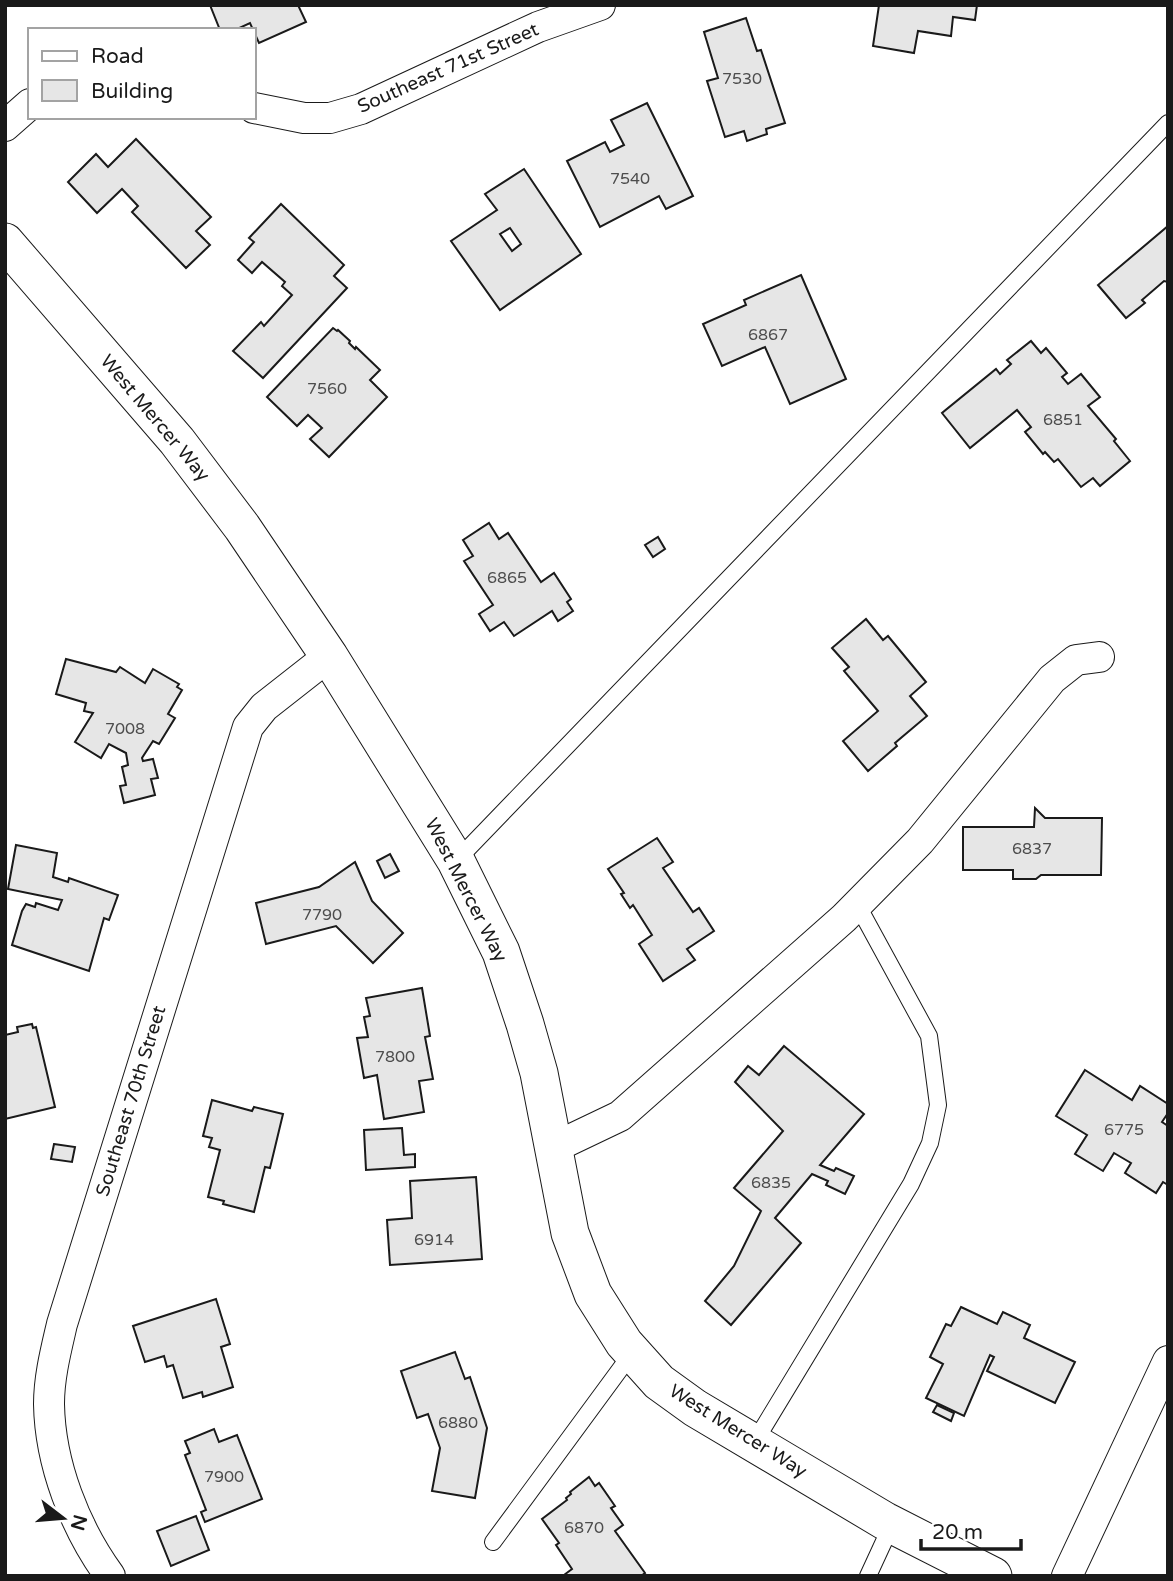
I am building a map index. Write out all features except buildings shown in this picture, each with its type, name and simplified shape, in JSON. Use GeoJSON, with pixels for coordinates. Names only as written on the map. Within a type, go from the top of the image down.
{"type":"FeatureCollection","features":[{"type":"Feature","properties":{"kind":"street","name":"Southeast 71st Street"},"geometry":{"type":"LineString","coordinates":[[256,108],[304,118],[330,118],[361,109],[538,27],[600,5]]}},
{"type":"Feature","properties":{"kind":"street"},"geometry":{"type":"LineString","coordinates":[[5,126],[28,106]]}},
{"type":"Feature","properties":{"kind":"street","name":"West Mercer Way"},"geometry":{"type":"LineString","coordinates":[[5,242],[177,441],[242,527],[329,656],[456,861],[501,952],[525,1024],[539,1073],[570,1233],[593,1294],[632,1353],[668,1389],[695,1408],[892,1524],[993,1576]]}},
{"type":"Feature","properties":{"kind":"street","name":"Southeast 70th Street"},"geometry":{"type":"LineString","coordinates":[[110,1576],[79,1523],[63,1486],[53,1443],[49,1403],[62,1324],[248,727],[264,707],[329,656]]}},
{"type":"Feature","properties":{"kind":"street"},"geometry":{"type":"LineString","coordinates":[[553,1149],[620,1116],[857,904],[920,841],[1052,679],[1076,660],[1099,657]]}},
{"type":"Feature","properties":{"kind":"street"},"geometry":{"type":"LineString","coordinates":[[1067,1576],[1168,1361]]}},
{"type":"Feature","properties":{"kind":"lane"},"geometry":{"type":"LineString","coordinates":[[456,861],[1168,123]]}},
{"type":"Feature","properties":{"kind":"lane"},"geometry":{"type":"LineString","coordinates":[[754,1443],[911,1184],[930,1143],[938,1105],[929,1036],[857,904]]}},
{"type":"Feature","properties":{"kind":"lane"},"geometry":{"type":"LineString","coordinates":[[493,1542],[632,1353]]}},
{"type":"Feature","properties":{"kind":"lane"},"geometry":{"type":"LineString","coordinates":[[868,1576],[892,1524]]}}]}
